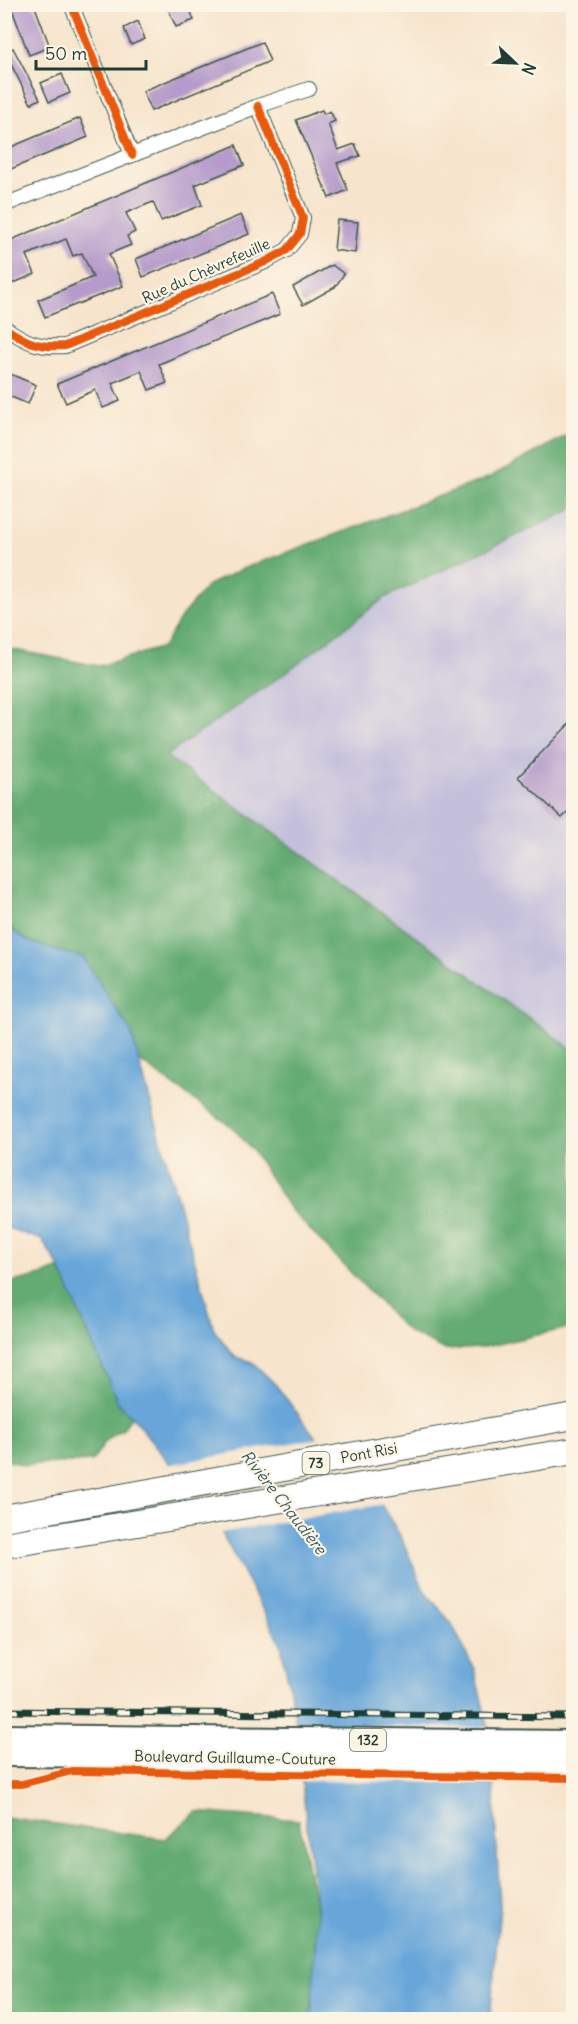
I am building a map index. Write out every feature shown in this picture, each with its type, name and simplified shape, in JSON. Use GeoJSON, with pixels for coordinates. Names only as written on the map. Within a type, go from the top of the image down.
{"type":"FeatureCollection","features":[{"type":"Feature","properties":{"kind":"highway","name":"Pont Risi"},"geometry":{"type":"LineString","coordinates":[[4,1518],[573,1416]]}},
{"type":"Feature","properties":{"kind":"highway","name":"Pont Risi"},"geometry":{"type":"LineString","coordinates":[[4,1545],[573,1451]]}},
{"type":"Feature","properties":{"kind":"main road","name":"Boulevard Guillaume-Couture"},"geometry":{"type":"LineString","coordinates":[[4,1736],[162,1747],[573,1764]]}},
{"type":"Feature","properties":{"kind":"main road","name":"Boulevard Guillaume-Couture"},"geometry":{"type":"LineString","coordinates":[[4,1755],[162,1747],[573,1742]]}},
{"type":"Feature","properties":{"kind":"street"},"geometry":{"type":"LineString","coordinates":[[75,6],[132,155]]}},
{"type":"Feature","properties":{"kind":"street"},"geometry":{"type":"LineString","coordinates":[[4,205],[258,106],[309,89]]}},
{"type":"Feature","properties":{"kind":"street","name":"Rue du Chèvrefeuille"},"geometry":{"type":"LineString","coordinates":[[4,327],[25,341],[47,347],[64,346],[244,272],[286,250],[300,234],[303,218],[258,106]]}},
{"type":"Feature","properties":{"kind":"shaded area"},"geometry":{"type":"Polygon","coordinates":[[[573,509],[573,1050],[166,756],[285,673],[386,597],[573,509]]]}},
{"type":"Feature","properties":{"kind":"green space"},"geometry":{"type":"Polygon","coordinates":[[[573,432],[573,509],[386,597],[285,673],[166,756],[573,1050],[573,1327],[480,1348],[445,1350],[408,1332],[290,1209],[253,1151],[233,1128],[137,1059],[131,1032],[83,957],[29,941],[11,929],[4,921],[4,648],[99,666],[163,647],[184,613],[208,585],[242,569],[488,478],[573,432]]]}},
{"type":"Feature","properties":{"kind":"green space"},"geometry":{"type":"Polygon","coordinates":[[[60,1268],[118,1403],[132,1416],[122,1430],[108,1438],[92,1461],[24,1465],[5,1460],[4,1284],[60,1268]]]}},
{"type":"Feature","properties":{"kind":"green space"},"geometry":{"type":"Polygon","coordinates":[[[196,1812],[299,1820],[317,1915],[311,2019],[5,2019],[5,1817],[165,1839],[196,1812]]]}},
{"type":"Feature","properties":{"kind":"water","name":"Rivière Chaudière"},"geometry":{"type":"Polygon","coordinates":[[[4,921],[20,936],[40,946],[83,957],[131,1032],[214,1330],[235,1357],[252,1362],[275,1384],[320,1443],[374,1493],[401,1537],[424,1590],[452,1624],[474,1669],[491,1738],[500,1906],[490,2019],[311,2019],[317,1915],[294,1711],[281,1644],[217,1524],[132,1416],[118,1403],[60,1268],[42,1240],[5,1227],[4,921]]]}},
{"type":"Feature","properties":{"kind":"pier"},"geometry":{"type":"Polygon","coordinates":[[[320,1438],[350,1462],[377,1491],[384,1504],[219,1533],[167,1465],[320,1438]]]}},
{"type":"Feature","properties":{"kind":"pier"},"geometry":{"type":"Polygon","coordinates":[[[293,1725],[492,1728],[497,1783],[299,1781],[293,1725]]]}},
{"type":"Feature","properties":{"kind":"building"},"geometry":{"type":"Polygon","coordinates":[[[10,4],[34,4],[50,47],[29,55],[10,4]]]}},
{"type":"Feature","properties":{"kind":"building"},"geometry":{"type":"Polygon","coordinates":[[[166,4],[188,4],[194,20],[176,27],[166,4]]]}},
{"type":"Feature","properties":{"kind":"building"},"geometry":{"type":"Polygon","coordinates":[[[138,21],[145,39],[131,45],[124,28],[138,21]]]}},
{"type":"Feature","properties":{"kind":"building"},"geometry":{"type":"Polygon","coordinates":[[[262,42],[270,61],[151,111],[143,91],[262,42]]]}},
{"type":"Feature","properties":{"kind":"building"},"geometry":{"type":"Polygon","coordinates":[[[13,48],[40,99],[31,104],[5,52],[13,48]]]}},
{"type":"Feature","properties":{"kind":"building"},"geometry":{"type":"Polygon","coordinates":[[[62,74],[70,93],[49,102],[41,83],[62,74]]]}},
{"type":"Feature","properties":{"kind":"building"},"geometry":{"type":"Polygon","coordinates":[[[322,110],[324,114],[330,111],[335,121],[328,124],[338,150],[355,144],[360,156],[337,163],[348,190],[329,198],[296,120],[322,110]]]}},
{"type":"Feature","properties":{"kind":"building"},"geometry":{"type":"Polygon","coordinates":[[[80,118],[88,137],[11,169],[4,150],[80,118]]]}},
{"type":"Feature","properties":{"kind":"building"},"geometry":{"type":"Polygon","coordinates":[[[236,145],[244,165],[195,185],[202,205],[161,221],[153,202],[126,213],[135,232],[127,236],[131,245],[109,254],[123,286],[45,317],[38,300],[93,277],[82,253],[73,256],[66,239],[27,255],[35,274],[4,287],[4,243],[236,145]]]}},
{"type":"Feature","properties":{"kind":"building"},"geometry":{"type":"Polygon","coordinates":[[[241,215],[249,234],[143,277],[136,259],[241,215]]]}},
{"type":"Feature","properties":{"kind":"building"},"geometry":{"type":"Polygon","coordinates":[[[337,220],[358,222],[355,253],[334,250],[337,220]]]}},
{"type":"Feature","properties":{"kind":"building"},"geometry":{"type":"Polygon","coordinates":[[[332,265],[344,274],[335,287],[303,305],[293,287],[332,265]]]}},
{"type":"Feature","properties":{"kind":"building"},"geometry":{"type":"Polygon","coordinates":[[[272,294],[280,314],[159,364],[167,383],[149,390],[141,371],[112,383],[120,401],[103,408],[95,390],[66,403],[57,384],[272,294]]]}},
{"type":"Feature","properties":{"kind":"building"},"geometry":{"type":"Polygon","coordinates":[[[8,373],[36,385],[28,404],[4,394],[4,381],[8,373]]]}},
{"type":"Feature","properties":{"kind":"building"},"geometry":{"type":"Polygon","coordinates":[[[573,720],[573,807],[562,818],[518,777],[573,720]]]}},
{"type":"Feature","properties":{"kind":"railway"},"geometry":{"type":"LineString","coordinates":[[4,1711],[574,1717]]}},
{"type":"Feature","properties":{"kind":"cycle path"},"geometry":{"type":"LineString","coordinates":[[71,4],[132,155]]}},
{"type":"Feature","properties":{"kind":"cycle path"},"geometry":{"type":"LineString","coordinates":[[4,327],[33,343],[65,346],[265,262],[287,250],[300,234],[303,218],[258,106]]}},
{"type":"Feature","properties":{"kind":"cycle path"},"geometry":{"type":"LineString","coordinates":[[4,1784],[22,1784],[72,1771],[574,1778]]}}]}
